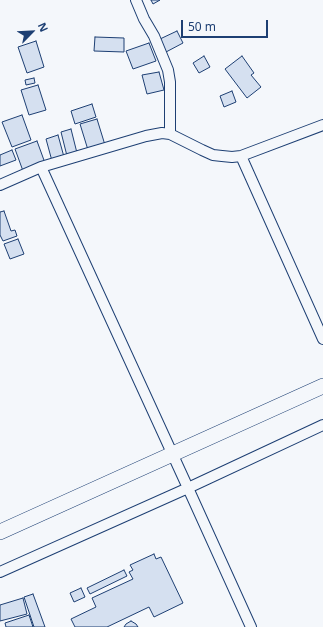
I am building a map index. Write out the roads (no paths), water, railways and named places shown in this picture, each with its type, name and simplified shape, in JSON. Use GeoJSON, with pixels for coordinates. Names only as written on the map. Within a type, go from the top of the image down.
{"type":"FeatureCollection","features":[{"type":"Feature","properties":{"kind":"street"},"geometry":{"type":"LineString","coordinates":[[136,0],[144,19],[154,36],[168,70],[170,82],[170,134]]}},
{"type":"Feature","properties":{"kind":"street"},"geometry":{"type":"LineString","coordinates":[[0,185],[41,167],[146,136],[162,133],[170,134],[213,155],[241,156],[323,125]]}},
{"type":"Feature","properties":{"kind":"street"},"geometry":{"type":"LineString","coordinates":[[241,156],[323,340]]}},
{"type":"Feature","properties":{"kind":"street"},"geometry":{"type":"LineString","coordinates":[[41,167],[251,627]]}},
{"type":"Feature","properties":{"kind":"street"},"geometry":{"type":"LineString","coordinates":[[0,532],[323,386]]}},
{"type":"Feature","properties":{"kind":"street"},"geometry":{"type":"LineString","coordinates":[[0,572],[323,426]]}}]}
